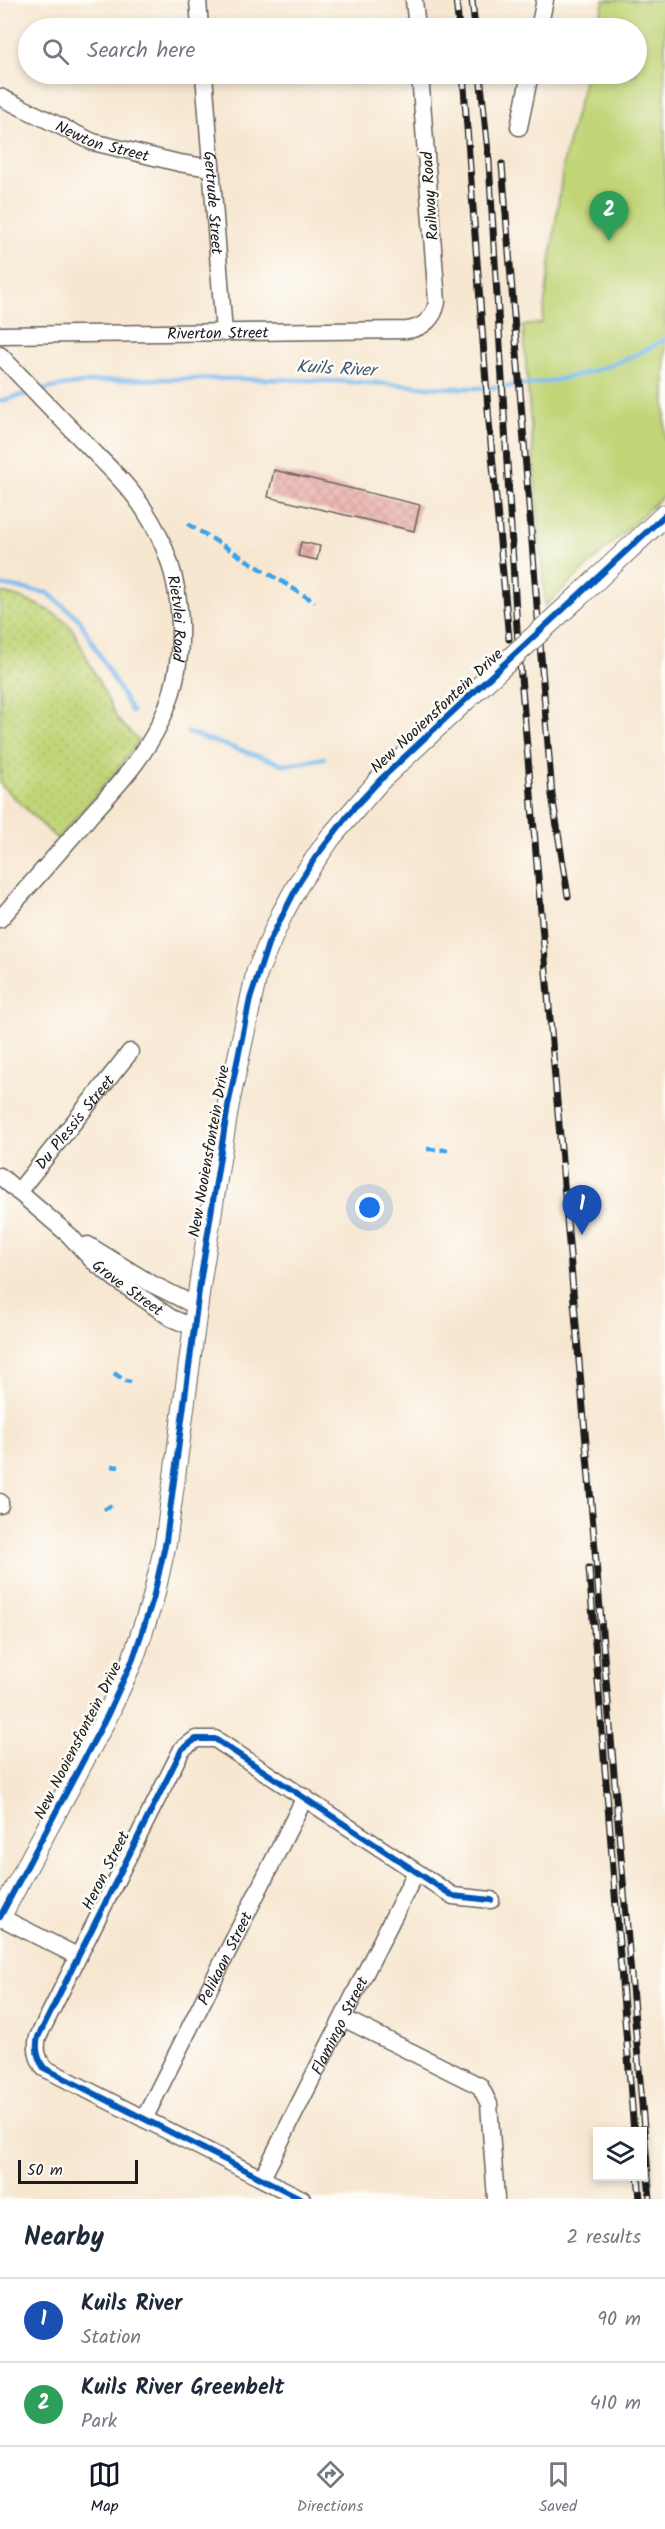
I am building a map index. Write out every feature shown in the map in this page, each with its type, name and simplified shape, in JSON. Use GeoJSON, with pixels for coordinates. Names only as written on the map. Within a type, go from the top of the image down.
{"type":"FeatureCollection","features":[{"type":"Feature","properties":{"kind":"street"},"geometry":{"type":"LineString","coordinates":[[198,0],[199,18]]}},
{"type":"Feature","properties":{"kind":"street"},"geometry":{"type":"LineString","coordinates":[[414,0],[416,18]]}},
{"type":"Feature","properties":{"kind":"street"},"geometry":{"type":"LineString","coordinates":[[541,18],[545,0]]}},
{"type":"Feature","properties":{"kind":"street","name":"Gertrude Street"},"geometry":{"type":"LineString","coordinates":[[205,84],[224,333]]}},
{"type":"Feature","properties":{"kind":"street","name":"Railway Road"},"geometry":{"type":"LineString","coordinates":[[421,84],[437,302],[431,317]]}},
{"type":"Feature","properties":{"kind":"street"},"geometry":{"type":"LineString","coordinates":[[519,127],[528,84]]}},
{"type":"Feature","properties":{"kind":"street","name":"Newton Street"},"geometry":{"type":"LineString","coordinates":[[0,97],[93,142],[211,168]]}},
{"type":"Feature","properties":{"kind":"street","name":"Riverton Street"},"geometry":{"type":"LineString","coordinates":[[0,335],[407,330],[421,326],[431,317]]}},
{"type":"Feature","properties":{"kind":"street","name":"Rietvlei Road"},"geometry":{"type":"LineString","coordinates":[[0,920],[141,756],[160,723],[169,701],[180,648],[176,589],[165,550],[144,509],[121,480],[5,360]]}},
{"type":"Feature","properties":{"kind":"street","name":"New Nooiensfontein Drive"},"geometry":{"type":"LineString","coordinates":[[0,1917],[107,1716],[140,1639],[153,1599],[166,1541],[200,1283],[228,1106],[250,999],[268,944],[299,883],[352,810],[380,780],[665,515]]}},
{"type":"Feature","properties":{"kind":"street","name":"Du Plessis Street"},"geometry":{"type":"LineString","coordinates":[[18,1191],[130,1052]]}},
{"type":"Feature","properties":{"kind":"street","name":"Grove Street"},"geometry":{"type":"LineString","coordinates":[[0,1176],[69,1235],[93,1261],[171,1318],[195,1328]]}},
{"type":"Feature","properties":{"kind":"street","name":"Grove Street"},"geometry":{"type":"LineString","coordinates":[[69,1235],[150,1283],[198,1306]]}},
{"type":"Feature","properties":{"kind":"street","name":"Heron Street"},"geometry":{"type":"LineString","coordinates":[[303,2199],[44,2068],[38,2057],[36,2046],[38,2037],[182,1749],[196,1739],[215,1739],[458,1898],[491,1900]]}},
{"type":"Feature","properties":{"kind":"street","name":"Pelikaan Street"},"geometry":{"type":"LineString","coordinates":[[144,2119],[305,1797]]}},
{"type":"Feature","properties":{"kind":"street","name":"Flamingo Street"},"geometry":{"type":"LineString","coordinates":[[262,2178],[417,1872]]}},
{"type":"Feature","properties":{"kind":"street"},"geometry":{"type":"LineString","coordinates":[[0,1917],[77,1956]]}},
{"type":"Feature","properties":{"kind":"street"},"geometry":{"type":"LineString","coordinates":[[343,2018],[480,2086],[489,2104],[496,2199]]}},
{"type":"Feature","properties":{"kind":"green space"},"geometry":{"type":"Polygon","coordinates":[[[604,0],[665,0],[665,494],[545,606],[523,326],[542,323],[564,160],[583,84],[647,84],[647,18],[600,18],[604,0]]]}},
{"type":"Feature","properties":{"kind":"green space"},"geometry":{"type":"Polygon","coordinates":[[[0,592],[40,606],[58,616],[73,630],[118,720],[139,741],[113,775],[57,839],[0,784],[0,592]]]}},
{"type":"Feature","properties":{"kind":"building"},"geometry":{"type":"Polygon","coordinates":[[[274,470],[420,505],[414,531],[268,497],[274,470]]]}},
{"type":"Feature","properties":{"kind":"building"},"geometry":{"type":"Polygon","coordinates":[[[301,542],[320,546],[317,560],[298,556],[301,542]]]}},
{"type":"Feature","properties":{"kind":"waterway","name":"Kuils River"},"geometry":{"type":"LineString","coordinates":[[39,391],[92,382],[165,379],[278,379],[449,388],[499,387],[548,381],[597,370],[665,339]]}},
{"type":"Feature","properties":{"kind":"waterway","name":"Kuils River"},"geometry":{"type":"LineString","coordinates":[[0,401],[30,393]]}},
{"type":"Feature","properties":{"kind":"waterway"},"geometry":{"type":"LineString","coordinates":[[0,585],[48,593],[79,619],[132,712]]}},
{"type":"Feature","properties":{"kind":"waterway"},"geometry":{"type":"LineString","coordinates":[[188,733],[286,765],[324,758]]}},
{"type":"Feature","properties":{"kind":"railway"},"geometry":{"type":"LineString","coordinates":[[456,0],[458,18]]}},
{"type":"Feature","properties":{"kind":"railway"},"geometry":{"type":"LineString","coordinates":[[472,0],[474,18]]}},
{"type":"Feature","properties":{"kind":"railway"},"geometry":{"type":"LineString","coordinates":[[464,84],[489,422],[509,639]]}},
{"type":"Feature","properties":{"kind":"railway"},"geometry":{"type":"LineString","coordinates":[[481,84],[489,162],[517,629],[650,2199]]}},
{"type":"Feature","properties":{"kind":"railway"},"geometry":{"type":"LineString","coordinates":[[502,164],[552,795],[568,896]]}},
{"type":"Feature","properties":{"kind":"railway"},"geometry":{"type":"LineString","coordinates":[[589,1568],[634,2127]]}},
{"type":"Feature","properties":{"kind":"railway"},"geometry":{"type":"LineString","coordinates":[[638,2181],[640,2199]]}},
{"type":"Feature","properties":{"kind":"marked path"},"geometry":{"type":"LineString","coordinates":[[188,524],[315,602]]}},
{"type":"Feature","properties":{"kind":"marked path"},"geometry":{"type":"LineString","coordinates":[[427,1149],[448,1150]]}},
{"type":"Feature","properties":{"kind":"marked path"},"geometry":{"type":"LineString","coordinates":[[114,1373],[125,1381],[131,1382]]}},
{"type":"Feature","properties":{"kind":"marked path"},"geometry":{"type":"LineString","coordinates":[[111,1466],[119,1467]]}},
{"type":"Feature","properties":{"kind":"marked path"},"geometry":{"type":"LineString","coordinates":[[104,1510],[113,1504]]}},
{"type":"Feature","properties":{"kind":"cycle path"},"geometry":{"type":"LineString","coordinates":[[0,1917],[107,1716],[133,1659],[153,1599],[166,1541],[200,1283],[228,1106],[250,999],[268,944],[299,883],[352,810],[380,780],[665,515]]}},
{"type":"Feature","properties":{"kind":"cycle path"},"geometry":{"type":"LineString","coordinates":[[302,2199],[44,2068],[38,2057],[38,2037],[182,1749],[196,1739],[215,1739],[453,1896],[491,1900]]}},
{"type":"Feature","properties":{"kind":"place","name":"Kuils River Greenbelt"},"geometry":{"type":"Point","coordinates":[609,241]}},
{"type":"Feature","properties":{"kind":"place","name":"Kuils River"},"geometry":{"type":"Point","coordinates":[582,1235]}}]}
